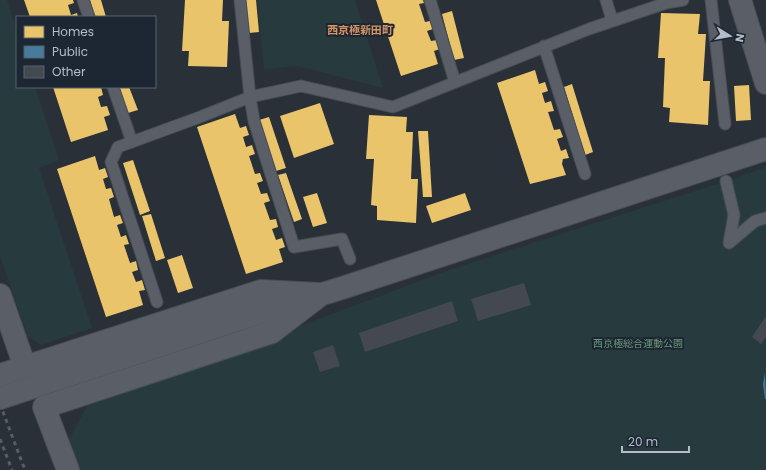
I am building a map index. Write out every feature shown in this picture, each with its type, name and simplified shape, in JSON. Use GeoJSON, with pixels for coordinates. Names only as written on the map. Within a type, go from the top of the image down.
{"type":"FeatureCollection","features":[{"type":"Feature","properties":{"kind":"street"},"geometry":{"type":"LineString","coordinates":[[740,0],[766,83]]}},
{"type":"Feature","properties":{"kind":"street"},"geometry":{"type":"LineString","coordinates":[[0,398],[766,149]]}},
{"type":"Feature","properties":{"kind":"street"},"geometry":{"type":"LineString","coordinates":[[0,375],[262,291],[322,294]]}},
{"type":"Feature","properties":{"kind":"street"},"geometry":{"type":"LineString","coordinates":[[68,470],[44,408],[272,332],[322,294]]}},
{"type":"Feature","properties":{"kind":"street"},"geometry":{"type":"LineString","coordinates":[[0,295],[25,367]]}},
{"type":"Feature","properties":{"kind":"lane"},"geometry":{"type":"LineString","coordinates":[[83,0],[89,16]]}},
{"type":"Feature","properties":{"kind":"lane"},"geometry":{"type":"LineString","coordinates":[[240,0],[250,97],[254,121],[294,247],[342,239],[350,258]]}},
{"type":"Feature","properties":{"kind":"lane"},"geometry":{"type":"LineString","coordinates":[[430,0],[455,82]]}},
{"type":"Feature","properties":{"kind":"lane"},"geometry":{"type":"LineString","coordinates":[[606,0],[612,20]]}},
{"type":"Feature","properties":{"kind":"lane"},"geometry":{"type":"LineString","coordinates":[[157,302],[111,162],[118,147],[250,97],[301,86],[393,107],[612,20],[666,3],[683,0]]}},
{"type":"Feature","properties":{"kind":"lane"},"geometry":{"type":"LineString","coordinates":[[712,0],[725,124]]}},
{"type":"Feature","properties":{"kind":"lane"},"geometry":{"type":"LineString","coordinates":[[544,46],[585,174]]}},
{"type":"Feature","properties":{"kind":"lane"},"geometry":{"type":"LineString","coordinates":[[113,88],[132,142]]}},
{"type":"Feature","properties":{"kind":"lane"},"geometry":{"type":"LineString","coordinates":[[726,181],[734,215],[729,243],[755,221],[766,218]]}},
{"type":"Feature","properties":{"kind":"green space"},"geometry":{"type":"Polygon","coordinates":[[[0,0],[7,0],[16,28],[16,88],[35,88],[59,160],[39,168],[92,328],[41,345],[28,337],[0,256],[0,0]]]}},
{"type":"Feature","properties":{"kind":"green space"},"geometry":{"type":"Polygon","coordinates":[[[257,0],[355,0],[383,88],[298,66],[264,69],[257,0]]]}},
{"type":"Feature","properties":{"kind":"green space","name":"西京極総合運動公園"},"geometry":{"type":"Polygon","coordinates":[[[766,167],[766,470],[80,470],[69,440],[87,406],[449,270],[766,167]]]}},
{"type":"Feature","properties":{"kind":"building: Homes"},"geometry":{"type":"Polygon","coordinates":[[[24,0],[73,0],[74,3],[68,5],[71,15],[77,13],[78,16],[30,16],[24,0]]]}},
{"type":"Feature","properties":{"kind":"building: Homes"},"geometry":{"type":"Polygon","coordinates":[[[90,0],[101,0],[106,16],[95,16],[90,0]]]}},
{"type":"Feature","properties":{"kind":"building: Homes"},"geometry":{"type":"Polygon","coordinates":[[[185,0],[223,0],[222,21],[229,21],[227,67],[188,66],[189,51],[182,51],[185,0]]]}},
{"type":"Feature","properties":{"kind":"building: Homes"},"geometry":{"type":"Polygon","coordinates":[[[246,0],[256,0],[259,32],[249,33],[246,0]]]}},
{"type":"Feature","properties":{"kind":"building: Homes"},"geometry":{"type":"Polygon","coordinates":[[[376,0],[423,0],[424,3],[419,4],[425,22],[430,21],[433,29],[427,31],[431,41],[437,40],[440,49],[434,51],[438,64],[401,76],[376,0]]]}},
{"type":"Feature","properties":{"kind":"building: Homes"},"geometry":{"type":"Polygon","coordinates":[[[452,11],[464,58],[454,60],[442,14],[452,11]]]}},
{"type":"Feature","properties":{"kind":"building: Homes"},"geometry":{"type":"Polygon","coordinates":[[[661,13],[700,14],[698,34],[706,34],[703,81],[710,81],[708,125],[669,122],[670,108],[663,107],[665,58],[658,58],[661,13]]]}},
{"type":"Feature","properties":{"kind":"building: Homes"},"geometry":{"type":"Polygon","coordinates":[[[535,70],[539,84],[545,82],[548,91],[542,93],[545,103],[551,101],[554,111],[548,112],[554,130],[560,129],[563,137],[557,139],[561,151],[566,149],[569,158],[563,159],[562,164],[566,175],[530,184],[497,83],[535,70]]]}},
{"type":"Feature","properties":{"kind":"building: Homes"},"geometry":{"type":"Polygon","coordinates":[[[572,84],[593,152],[585,155],[564,87],[572,84]]]}},
{"type":"Feature","properties":{"kind":"building: Homes"},"geometry":{"type":"Polygon","coordinates":[[[749,85],[751,120],[736,121],[734,86],[749,85]]]}},
{"type":"Feature","properties":{"kind":"building: Homes"},"geometry":{"type":"Polygon","coordinates":[[[53,88],[101,88],[103,95],[98,97],[101,107],[107,106],[110,115],[104,117],[108,130],[71,142],[53,88]]]}},
{"type":"Feature","properties":{"kind":"building: Homes"},"geometry":{"type":"Polygon","coordinates":[[[119,88],[129,88],[138,110],[128,113],[119,88]]]}},
{"type":"Feature","properties":{"kind":"building: Homes"},"geometry":{"type":"Polygon","coordinates":[[[320,103],[334,144],[294,158],[280,116],[320,103]]]}},
{"type":"Feature","properties":{"kind":"building: Homes"},"geometry":{"type":"Polygon","coordinates":[[[235,114],[240,128],[246,126],[249,135],[243,137],[246,147],[252,145],[255,154],[249,156],[255,174],[260,173],[263,181],[257,183],[261,194],[267,193],[270,201],[264,203],[270,220],[276,219],[278,227],[272,229],[276,240],[282,238],[285,247],[279,249],[283,262],[246,274],[197,127],[235,114]]]}},
{"type":"Feature","properties":{"kind":"building: Homes"},"geometry":{"type":"Polygon","coordinates":[[[369,115],[407,117],[406,132],[413,132],[411,179],[418,179],[416,223],[377,220],[377,206],[371,205],[374,159],[366,159],[369,115]]]}},
{"type":"Feature","properties":{"kind":"building: Homes"},"geometry":{"type":"Polygon","coordinates":[[[269,117],[286,168],[276,171],[259,120],[269,117]]]}},
{"type":"Feature","properties":{"kind":"building: Homes"},"geometry":{"type":"Polygon","coordinates":[[[418,131],[428,131],[432,197],[423,197],[418,131]]]}},
{"type":"Feature","properties":{"kind":"building: Homes"},"geometry":{"type":"Polygon","coordinates":[[[95,156],[99,170],[105,168],[108,177],[103,179],[106,189],[111,188],[114,197],[109,199],[114,217],[120,215],[123,223],[117,225],[121,237],[126,235],[129,244],[124,245],[130,263],[136,261],[138,270],[132,272],[136,282],[142,280],[145,290],[139,291],[143,305],[106,317],[57,169],[95,156]]]}},
{"type":"Feature","properties":{"kind":"building: Homes"},"geometry":{"type":"Polygon","coordinates":[[[133,160],[150,211],[140,215],[123,163],[133,160]]]}},
{"type":"Feature","properties":{"kind":"building: Homes"},"geometry":{"type":"Polygon","coordinates":[[[286,173],[302,219],[294,222],[278,175],[286,173]]]}},
{"type":"Feature","properties":{"kind":"building: Homes"},"geometry":{"type":"Polygon","coordinates":[[[317,193],[327,223],[313,227],[303,197],[317,193]]]}},
{"type":"Feature","properties":{"kind":"building: Homes"},"geometry":{"type":"Polygon","coordinates":[[[465,193],[471,210],[432,223],[426,206],[465,193]]]}},
{"type":"Feature","properties":{"kind":"building: Homes"},"geometry":{"type":"Polygon","coordinates":[[[151,214],[165,258],[156,261],[142,216],[151,214]]]}},
{"type":"Feature","properties":{"kind":"building: Homes"},"geometry":{"type":"Polygon","coordinates":[[[182,255],[193,288],[178,293],[167,260],[182,255]]]}},
{"type":"Feature","properties":{"kind":"building: Public"},"geometry":{"type":"Polygon","coordinates":[[[765,373],[766,399],[763,384],[765,373]]]}},
{"type":"Feature","properties":{"kind":"building: Other"},"geometry":{"type":"Polygon","coordinates":[[[524,283],[531,305],[478,321],[471,299],[524,283]]]}},
{"type":"Feature","properties":{"kind":"building: Other"},"geometry":{"type":"Polygon","coordinates":[[[452,301],[458,321],[365,352],[359,333],[452,301]]]}},
{"type":"Feature","properties":{"kind":"building: Other"},"geometry":{"type":"Polygon","coordinates":[[[766,316],[766,337],[761,344],[752,337],[766,316]]]}},
{"type":"Feature","properties":{"kind":"building: Other"},"geometry":{"type":"Polygon","coordinates":[[[333,345],[340,366],[320,372],[313,352],[333,345]]]}},
{"type":"Feature","properties":{"kind":"railway"},"geometry":{"type":"LineString","coordinates":[[0,404],[25,470]]}},
{"type":"Feature","properties":{"kind":"railway"},"geometry":{"type":"LineString","coordinates":[[0,439],[12,470]]}},
{"type":"Feature","properties":{"kind":"district","name":"西京極新田町"},"geometry":{"type":"Point","coordinates":[360,30]}}]}
